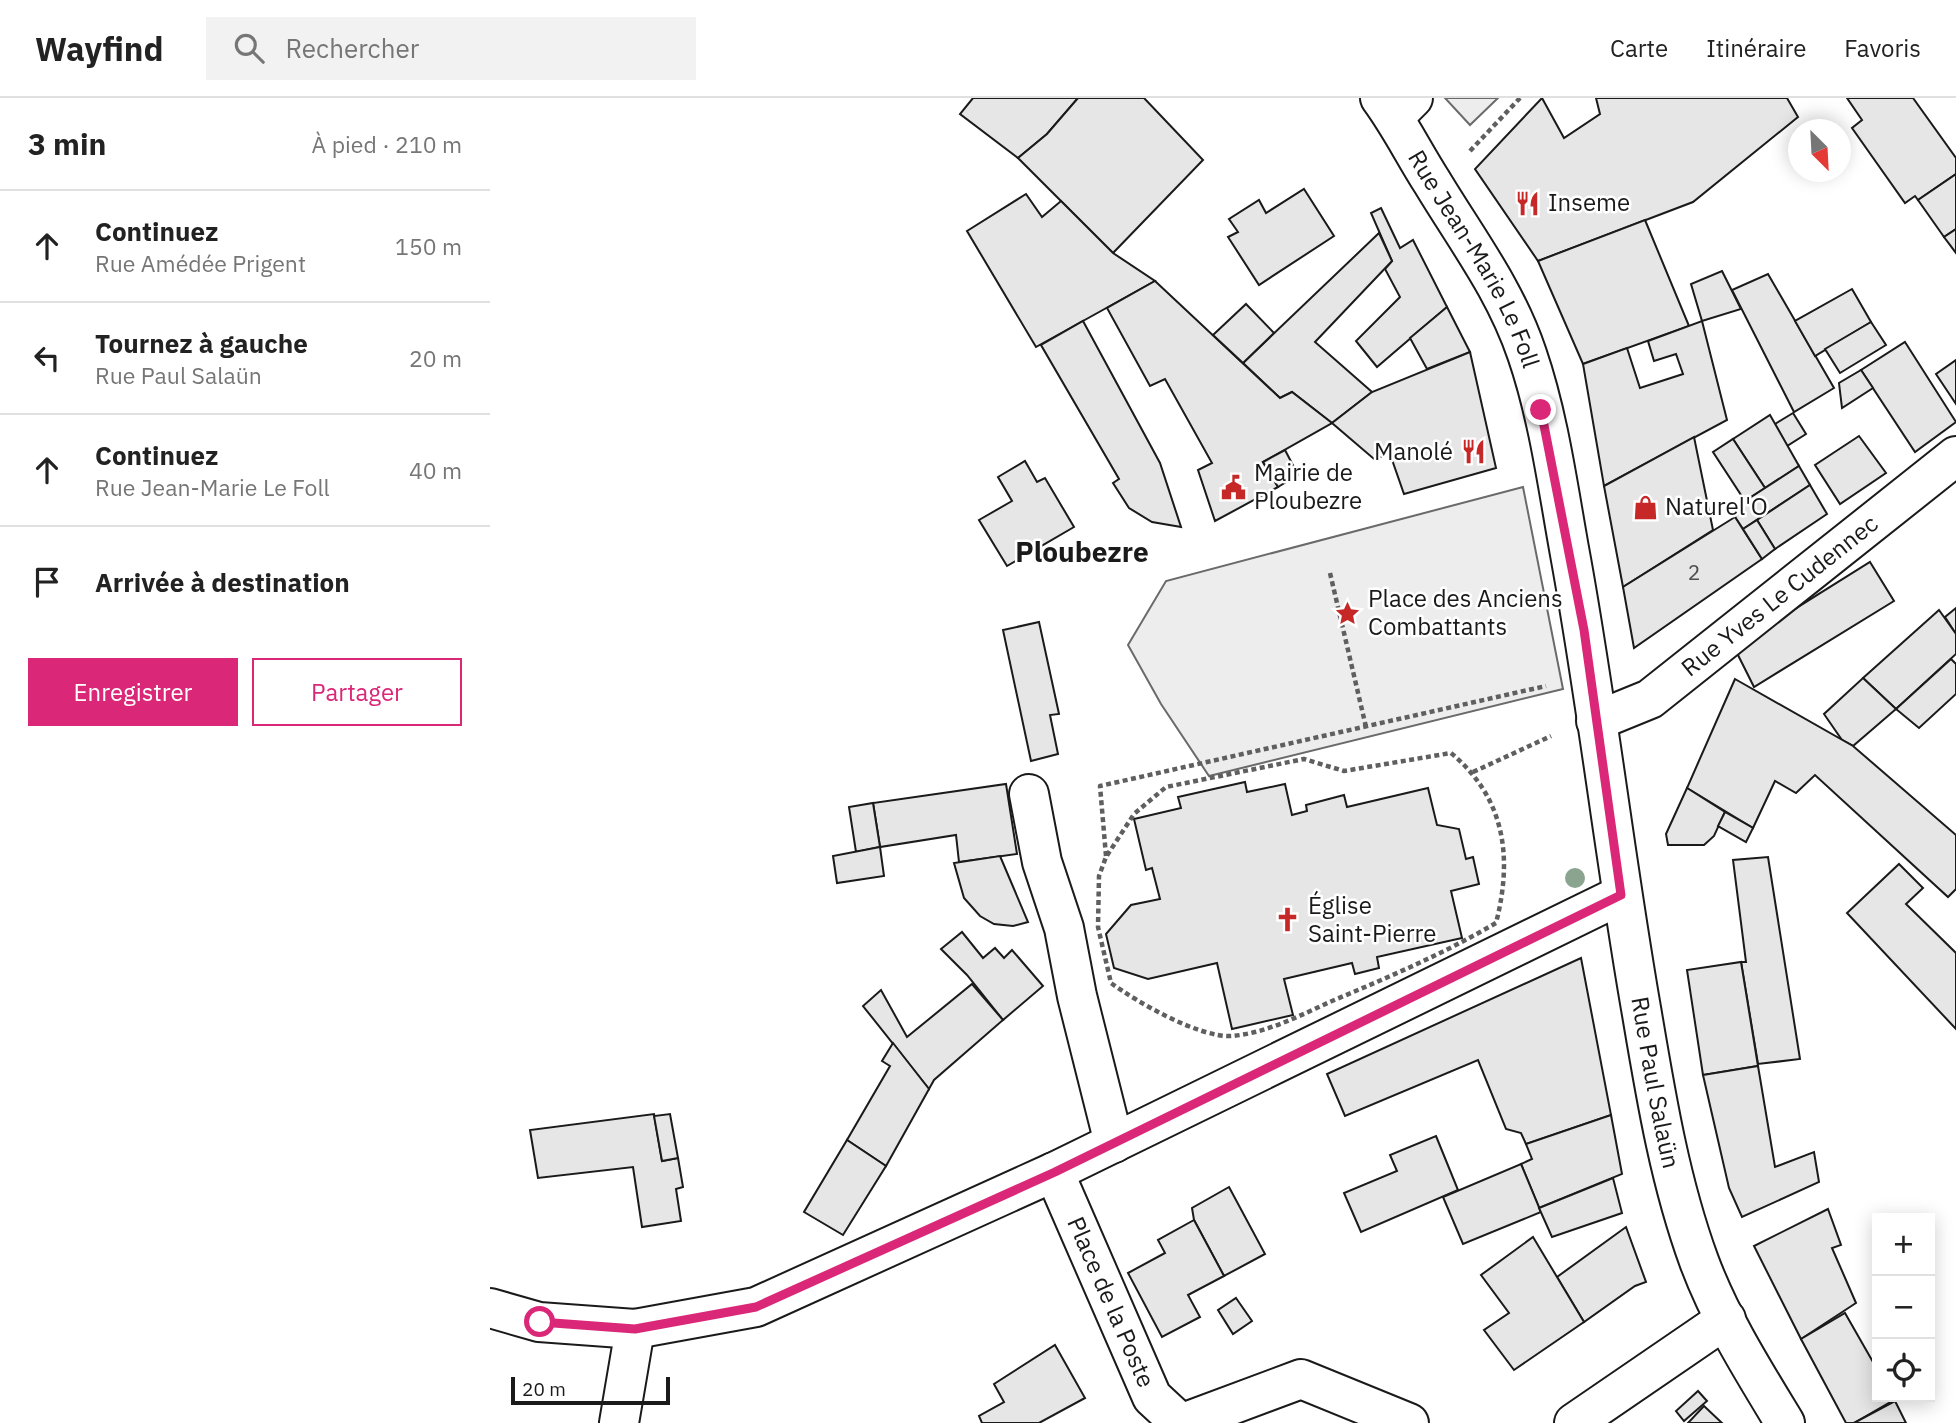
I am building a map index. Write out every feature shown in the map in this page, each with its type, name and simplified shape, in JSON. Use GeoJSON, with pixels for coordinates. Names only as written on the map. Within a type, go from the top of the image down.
{"type":"FeatureCollection","features":[{"type":"Feature","properties":{"kind":"street","name":"Rue Jean-Marie Le Foll"},"geometry":{"type":"LineString","coordinates":[[1396,104],[1433,185],[1460,221],[1508,304],[1528,356],[1563,517],[1596,721]]}},
{"type":"Feature","properties":{"kind":"street","name":"Rue Yves Le Cudennec"},"geometry":{"type":"LineString","coordinates":[[1596,721],[1650,699],[1956,456]]}},
{"type":"Feature","properties":{"kind":"street","name":"Rue Paul Salaün"},"geometry":{"type":"LineString","coordinates":[[1596,721],[1621,895],[1653,1079],[1678,1198],[1700,1264],[1726,1320],[1785,1423]]}},
{"type":"Feature","properties":{"kind":"street"},"geometry":{"type":"LineString","coordinates":[[1029,794],[1041,862],[1064,928],[1077,996],[1114,1143]]}},
{"type":"Feature","properties":{"kind":"street"},"geometry":{"type":"LineString","coordinates":[[490,1308],[540,1322],[635,1329],[756,1307],[1055,1172],[1621,895]]}},
{"type":"Feature","properties":{"kind":"street","name":"Place de la Poste"},"geometry":{"type":"LineString","coordinates":[[1055,1172],[1152,1397],[1182,1423],[1301,1379],[1409,1423]]}},
{"type":"Feature","properties":{"kind":"street"},"geometry":{"type":"LineString","coordinates":[[1574,1423],[1726,1320]]}},
{"type":"Feature","properties":{"kind":"street"},"geometry":{"type":"LineString","coordinates":[[619,1423],[635,1329]]}},
{"type":"Feature","properties":{"kind":"path"},"geometry":{"type":"LineString","coordinates":[[1433,185],[1492,130],[1520,98]]}},
{"type":"Feature","properties":{"kind":"path"},"geometry":{"type":"LineString","coordinates":[[1330,573],[1366,727]]}},
{"type":"Feature","properties":{"kind":"path"},"geometry":{"type":"LineString","coordinates":[[1106,857],[1100,786],[1548,686]]}},
{"type":"Feature","properties":{"kind":"path"},"geometry":{"type":"LineString","coordinates":[[1473,772],[1556,734]]}},
{"type":"Feature","properties":{"kind":"path"},"geometry":{"type":"LineString","coordinates":[[1451,753],[1473,772],[1504,837],[1505,890],[1496,923],[1443,954],[1263,1028],[1230,1036],[1192,1026],[1144,1007],[1111,983],[1098,927],[1099,876],[1106,857],[1134,814],[1166,788],[1304,759],[1344,771],[1451,753]]}},
{"type":"Feature","properties":{"kind":"shaded area"},"geometry":{"type":"Polygon","coordinates":[[[1445,98],[1498,98],[1470,125],[1445,98]]]}},
{"type":"Feature","properties":{"kind":"shaded area","name":"Place des Anciens Combattants"},"geometry":{"type":"Polygon","coordinates":[[[1523,487],[1563,689],[1209,776],[1161,704],[1128,645],[1166,581],[1523,487]]]}},
{"type":"Feature","properties":{"kind":"building"},"geometry":{"type":"Polygon","coordinates":[[[973,98],[1078,98],[1047,134],[1018,158],[960,114],[973,98]]]}},
{"type":"Feature","properties":{"kind":"building"},"geometry":{"type":"Polygon","coordinates":[[[1078,98],[1144,98],[1203,160],[1113,253],[1018,158],[1047,134],[1078,98]]]}},
{"type":"Feature","properties":{"kind":"building"},"geometry":{"type":"Polygon","coordinates":[[[1542,98],[1564,138],[1600,114],[1596,98],[1787,98],[1798,117],[1788,119],[1788,125],[1693,202],[1538,261],[1475,169],[1542,98]]]}},
{"type":"Feature","properties":{"kind":"building"},"geometry":{"type":"Polygon","coordinates":[[[1847,98],[1913,98],[1956,158],[1956,174],[1918,200],[1915,196],[1905,203],[1852,128],[1862,120],[1847,98]]]}},
{"type":"Feature","properties":{"kind":"building"},"geometry":{"type":"Polygon","coordinates":[[[1956,174],[1956,229],[1944,237],[1918,200],[1956,174]]]}},
{"type":"Feature","properties":{"kind":"building"},"geometry":{"type":"Polygon","coordinates":[[[1304,189],[1334,236],[1259,285],[1228,237],[1238,232],[1229,219],[1259,200],[1266,213],[1304,189]]]}},
{"type":"Feature","properties":{"kind":"building"},"geometry":{"type":"Polygon","coordinates":[[[1026,194],[1042,217],[1061,201],[1113,253],[1155,281],[1036,347],[967,231],[1026,194]]]}},
{"type":"Feature","properties":{"kind":"building"},"geometry":{"type":"Polygon","coordinates":[[[1381,208],[1400,248],[1413,240],[1447,307],[1377,367],[1356,341],[1400,297],[1385,269],[1392,261],[1371,213],[1381,208]]]}},
{"type":"Feature","properties":{"kind":"building"},"geometry":{"type":"Polygon","coordinates":[[[1645,220],[1689,326],[1583,364],[1538,261],[1645,220]]]}},
{"type":"Feature","properties":{"kind":"building"},"geometry":{"type":"Polygon","coordinates":[[[1956,229],[1956,253],[1944,237],[1956,229]]]}},
{"type":"Feature","properties":{"kind":"building"},"geometry":{"type":"Polygon","coordinates":[[[1379,233],[1392,261],[1315,342],[1372,392],[1332,423],[1292,392],[1280,398],[1243,363],[1379,233]]]}},
{"type":"Feature","properties":{"kind":"building"},"geometry":{"type":"Polygon","coordinates":[[[1722,271],[1741,309],[1702,321],[1691,284],[1722,271]]]}},
{"type":"Feature","properties":{"kind":"building"},"geometry":{"type":"Polygon","coordinates":[[[1768,274],[1834,388],[1794,412],[1732,290],[1768,274]]]}},
{"type":"Feature","properties":{"kind":"building"},"geometry":{"type":"Polygon","coordinates":[[[1155,281],[1280,398],[1292,392],[1332,423],[1263,462],[1278,487],[1215,521],[1198,470],[1212,463],[1165,379],[1150,386],[1107,308],[1155,281]]]}},
{"type":"Feature","properties":{"kind":"building"},"geometry":{"type":"Polygon","coordinates":[[[1852,289],[1871,322],[1815,356],[1795,321],[1852,289]]]}},
{"type":"Feature","properties":{"kind":"building"},"geometry":{"type":"Polygon","coordinates":[[[1246,304],[1274,333],[1243,363],[1213,335],[1246,304]]]}},
{"type":"Feature","properties":{"kind":"building"},"geometry":{"type":"Polygon","coordinates":[[[1447,307],[1470,352],[1427,369],[1410,338],[1447,307]]]}},
{"type":"Feature","properties":{"kind":"building"},"geometry":{"type":"Polygon","coordinates":[[[1083,321],[1160,463],[1181,527],[1152,522],[1129,508],[1113,483],[1119,479],[1041,345],[1083,321]]]}},
{"type":"Feature","properties":{"kind":"building"},"geometry":{"type":"Polygon","coordinates":[[[1702,321],[1727,420],[1604,486],[1583,364],[1627,348],[1640,388],[1683,374],[1676,354],[1654,361],[1648,341],[1702,321]]]}},
{"type":"Feature","properties":{"kind":"building"},"geometry":{"type":"Polygon","coordinates":[[[1871,322],[1886,345],[1840,373],[1825,349],[1871,322]]]}},
{"type":"Feature","properties":{"kind":"building"},"geometry":{"type":"Polygon","coordinates":[[[1905,342],[1956,422],[1915,452],[1861,370],[1905,342]]]}},
{"type":"Feature","properties":{"kind":"building"},"geometry":{"type":"Polygon","coordinates":[[[1470,352],[1496,468],[1404,494],[1390,454],[1374,459],[1332,423],[1372,392],[1470,352]]]}},
{"type":"Feature","properties":{"kind":"building"},"geometry":{"type":"Polygon","coordinates":[[[1956,360],[1956,404],[1936,374],[1956,360]]]}},
{"type":"Feature","properties":{"kind":"building"},"geometry":{"type":"Polygon","coordinates":[[[1861,370],[1873,388],[1842,408],[1839,383],[1861,370]]]}},
{"type":"Feature","properties":{"kind":"building"},"geometry":{"type":"Polygon","coordinates":[[[1793,413],[1806,434],[1787,446],[1775,424],[1793,413]]]}},
{"type":"Feature","properties":{"kind":"building"},"geometry":{"type":"Polygon","coordinates":[[[1770,415],[1799,466],[1765,488],[1733,439],[1770,415]]]}},
{"type":"Feature","properties":{"kind":"building"},"geometry":{"type":"Polygon","coordinates":[[[1859,436],[1886,473],[1840,504],[1815,465],[1859,436]]]}},
{"type":"Feature","properties":{"kind":"building"},"geometry":{"type":"Polygon","coordinates":[[[1694,437],[1713,530],[1623,587],[1604,486],[1694,437]]]}},
{"type":"Feature","properties":{"kind":"building"},"geometry":{"type":"Polygon","coordinates":[[[1733,439],[1765,488],[1745,501],[1713,452],[1733,439]]]}},
{"type":"Feature","properties":{"kind":"building"},"geometry":{"type":"Polygon","coordinates":[[[1285,450],[1298,475],[1278,487],[1263,462],[1285,450]]]}},
{"type":"Feature","properties":{"kind":"building"},"geometry":{"type":"Polygon","coordinates":[[[1025,461],[1037,482],[1045,478],[1074,527],[1007,566],[979,520],[1012,501],[998,477],[1025,461]]]}},
{"type":"Feature","properties":{"kind":"building"},"geometry":{"type":"Polygon","coordinates":[[[1799,466],[1810,485],[1743,529],[1735,517],[1745,501],[1799,466]]]}},
{"type":"Feature","properties":{"kind":"building"},"geometry":{"type":"Polygon","coordinates":[[[1810,485],[1827,514],[1775,549],[1757,520],[1810,485]]]}},
{"type":"Feature","properties":{"kind":"building"},"geometry":{"type":"Polygon","coordinates":[[[1735,517],[1762,559],[1634,648],[1623,587],[1735,517]]]}},
{"type":"Feature","properties":{"kind":"building"},"geometry":{"type":"Polygon","coordinates":[[[1757,520],[1775,549],[1762,559],[1743,529],[1757,520]]]}},
{"type":"Feature","properties":{"kind":"building"},"geometry":{"type":"Polygon","coordinates":[[[1870,562],[1894,601],[1754,687],[1734,647],[1870,562]]]}},
{"type":"Feature","properties":{"kind":"building"},"geometry":{"type":"Polygon","coordinates":[[[1956,608],[1956,634],[1945,617],[1956,608]]]}},
{"type":"Feature","properties":{"kind":"building"},"geometry":{"type":"Polygon","coordinates":[[[1939,610],[1956,634],[1956,654],[1896,709],[1863,678],[1939,610]]]}},
{"type":"Feature","properties":{"kind":"building"},"geometry":{"type":"Polygon","coordinates":[[[1039,622],[1059,714],[1050,715],[1058,754],[1031,761],[1003,630],[1039,622]]]}},
{"type":"Feature","properties":{"kind":"building"},"geometry":{"type":"Polygon","coordinates":[[[1951,659],[1956,664],[1956,694],[1919,728],[1896,709],[1951,659]]]}},
{"type":"Feature","properties":{"kind":"building"},"geometry":{"type":"Polygon","coordinates":[[[1863,678],[1896,709],[1853,746],[1842,740],[1824,714],[1863,678]]]}},
{"type":"Feature","properties":{"kind":"building"},"geometry":{"type":"Polygon","coordinates":[[[1735,679],[1853,746],[1956,835],[1956,889],[1948,897],[1815,775],[1796,793],[1775,781],[1753,828],[1687,788],[1735,679]]]}},
{"type":"Feature","properties":{"kind":"building","name":"Église Saint-Pierre"},"geometry":{"type":"Polygon","coordinates":[[[1245,782],[1247,792],[1285,784],[1292,815],[1307,811],[1306,805],[1344,795],[1347,807],[1428,788],[1437,825],[1459,829],[1466,859],[1473,857],[1479,884],[1451,891],[1462,938],[1377,957],[1379,968],[1355,974],[1352,963],[1284,979],[1293,1015],[1232,1029],[1217,963],[1148,979],[1114,968],[1106,934],[1131,905],[1160,899],[1152,868],[1146,870],[1134,819],[1181,808],[1178,797],[1245,782]]]}},
{"type":"Feature","properties":{"kind":"building"},"geometry":{"type":"Polygon","coordinates":[[[1006,784],[1017,854],[959,862],[956,835],[880,847],[873,803],[1006,784]]]}},
{"type":"Feature","properties":{"kind":"building"},"geometry":{"type":"Polygon","coordinates":[[[1687,788],[1725,812],[1714,836],[1704,845],[1668,845],[1666,834],[1687,788]]]}},
{"type":"Feature","properties":{"kind":"building"},"geometry":{"type":"Polygon","coordinates":[[[873,803],[880,847],[856,852],[849,807],[873,803]]]}},
{"type":"Feature","properties":{"kind":"building"},"geometry":{"type":"Polygon","coordinates":[[[1725,812],[1753,828],[1746,842],[1718,826],[1725,812]]]}},
{"type":"Feature","properties":{"kind":"building"},"geometry":{"type":"Polygon","coordinates":[[[880,847],[884,876],[837,883],[833,856],[880,847]]]}},
{"type":"Feature","properties":{"kind":"building"},"geometry":{"type":"Polygon","coordinates":[[[1000,856],[1028,922],[1013,926],[994,924],[980,916],[964,898],[954,863],[1000,856]]]}},
{"type":"Feature","properties":{"kind":"building"},"geometry":{"type":"Polygon","coordinates":[[[1768,857],[1800,1059],[1758,1064],[1741,962],[1746,962],[1733,860],[1768,857]]]}},
{"type":"Feature","properties":{"kind":"building"},"geometry":{"type":"Polygon","coordinates":[[[1899,864],[1923,888],[1906,904],[1956,953],[1956,1029],[1847,913],[1899,864]]]}},
{"type":"Feature","properties":{"kind":"building"},"geometry":{"type":"Polygon","coordinates":[[[962,932],[983,958],[995,948],[1004,958],[1012,950],[1043,986],[1003,1020],[967,975],[941,949],[962,932]]]}},
{"type":"Feature","properties":{"kind":"building"},"geometry":{"type":"Polygon","coordinates":[[[1581,958],[1611,1115],[1526,1144],[1521,1133],[1506,1129],[1478,1060],[1345,1116],[1327,1074],[1581,958]]]}},
{"type":"Feature","properties":{"kind":"building"},"geometry":{"type":"Polygon","coordinates":[[[1741,962],[1758,1066],[1703,1075],[1687,970],[1741,962]]]}},
{"type":"Feature","properties":{"kind":"building"},"geometry":{"type":"Polygon","coordinates":[[[972,984],[1003,1020],[934,1080],[929,1089],[863,1006],[881,990],[907,1037],[972,984]]]}},
{"type":"Feature","properties":{"kind":"building"},"geometry":{"type":"Polygon","coordinates":[[[893,1043],[929,1089],[886,1166],[847,1140],[890,1066],[882,1061],[893,1043]]]}},
{"type":"Feature","properties":{"kind":"building"},"geometry":{"type":"Polygon","coordinates":[[[1758,1066],[1775,1167],[1814,1152],[1819,1182],[1742,1217],[1729,1188],[1703,1075],[1758,1066]]]}},
{"type":"Feature","properties":{"kind":"building"},"geometry":{"type":"Polygon","coordinates":[[[654,1114],[662,1161],[678,1158],[683,1187],[676,1189],[681,1221],[642,1227],[633,1167],[538,1178],[530,1130],[654,1114]]]}},
{"type":"Feature","properties":{"kind":"building"},"geometry":{"type":"Polygon","coordinates":[[[670,1114],[678,1158],[662,1161],[654,1116],[670,1114]]]}},
{"type":"Feature","properties":{"kind":"building"},"geometry":{"type":"Polygon","coordinates":[[[1611,1115],[1622,1174],[1539,1208],[1521,1164],[1532,1159],[1526,1144],[1611,1115]]]}},
{"type":"Feature","properties":{"kind":"building"},"geometry":{"type":"Polygon","coordinates":[[[1436,1136],[1458,1190],[1361,1232],[1344,1193],[1397,1171],[1390,1155],[1436,1136]]]}},
{"type":"Feature","properties":{"kind":"building"},"geometry":{"type":"Polygon","coordinates":[[[847,1140],[886,1166],[843,1235],[804,1212],[847,1140]]]}},
{"type":"Feature","properties":{"kind":"building"},"geometry":{"type":"Polygon","coordinates":[[[1521,1164],[1541,1212],[1463,1244],[1443,1197],[1521,1164]]]}},
{"type":"Feature","properties":{"kind":"building"},"geometry":{"type":"Polygon","coordinates":[[[1613,1178],[1622,1213],[1552,1237],[1539,1208],[1613,1178]]]}},
{"type":"Feature","properties":{"kind":"building"},"geometry":{"type":"Polygon","coordinates":[[[1229,1187],[1265,1254],[1224,1276],[1194,1220],[1192,1208],[1229,1187]]]}},
{"type":"Feature","properties":{"kind":"building"},"geometry":{"type":"Polygon","coordinates":[[[1828,1209],[1841,1245],[1832,1248],[1856,1303],[1801,1339],[1754,1246],[1828,1209]]]}},
{"type":"Feature","properties":{"kind":"building"},"geometry":{"type":"Polygon","coordinates":[[[1194,1220],[1224,1276],[1188,1295],[1200,1317],[1162,1337],[1128,1273],[1165,1253],[1158,1240],[1194,1220]]]}},
{"type":"Feature","properties":{"kind":"building"},"geometry":{"type":"Polygon","coordinates":[[[1626,1227],[1646,1282],[1635,1286],[1584,1322],[1557,1277],[1626,1227]]]}},
{"type":"Feature","properties":{"kind":"building"},"geometry":{"type":"Polygon","coordinates":[[[1533,1237],[1584,1322],[1514,1370],[1484,1330],[1509,1313],[1481,1275],[1533,1237]]]}},
{"type":"Feature","properties":{"kind":"building"},"geometry":{"type":"Polygon","coordinates":[[[1236,1298],[1252,1321],[1233,1334],[1218,1310],[1236,1298]]]}},
{"type":"Feature","properties":{"kind":"building"},"geometry":{"type":"Polygon","coordinates":[[[1845,1313],[1872,1360],[1872,1402],[1890,1402],[1854,1423],[1846,1423],[1801,1339],[1845,1313]]]}},
{"type":"Feature","properties":{"kind":"building"},"geometry":{"type":"Polygon","coordinates":[[[1055,1345],[1085,1398],[1039,1423],[982,1423],[979,1416],[1004,1402],[994,1384],[1055,1345]]]}},
{"type":"Feature","properties":{"kind":"building"},"geometry":{"type":"Polygon","coordinates":[[[1698,1391],[1707,1401],[1684,1421],[1676,1411],[1698,1391]]]}},
{"type":"Feature","properties":{"kind":"building"},"geometry":{"type":"Polygon","coordinates":[[[1896,1402],[1906,1423],[1854,1423],[1896,1402]]]}},
{"type":"Feature","properties":{"kind":"building"},"geometry":{"type":"Polygon","coordinates":[[[1704,1406],[1722,1423],[1688,1423],[1704,1406]]]}},
{"type":"Feature","properties":{"kind":"place","name":"Inseme"},"geometry":{"type":"Point","coordinates":[1528,203]}},
{"type":"Feature","properties":{"kind":"place","name":"Manolé"},"geometry":{"type":"Point","coordinates":[1473,452]}},
{"type":"Feature","properties":{"kind":"place","name":"Mairie de Ploubezre"},"geometry":{"type":"Point","coordinates":[1234,487]}},
{"type":"Feature","properties":{"kind":"place","name":"Naturel'O"},"geometry":{"type":"Point","coordinates":[1645,507]}},
{"type":"Feature","properties":{"kind":"place","name":"Place des Anciens Combattants"},"geometry":{"type":"Point","coordinates":[1348,613]}},
{"type":"Feature","properties":{"kind":"place","name":"Église Saint-Pierre"},"geometry":{"type":"Point","coordinates":[1288,920]}},
{"type":"Feature","properties":{"kind":"district","name":"Ploubezre"},"geometry":{"type":"Point","coordinates":[1082,552]}},
{"type":"Feature","properties":{"kind":"route"},"geometry":{"type":"LineString","coordinates":[[540,1322],[635,1329],[756,1307],[831,1276],[1055,1172],[1621,895],[1584,630],[1541,410]]}}]}
